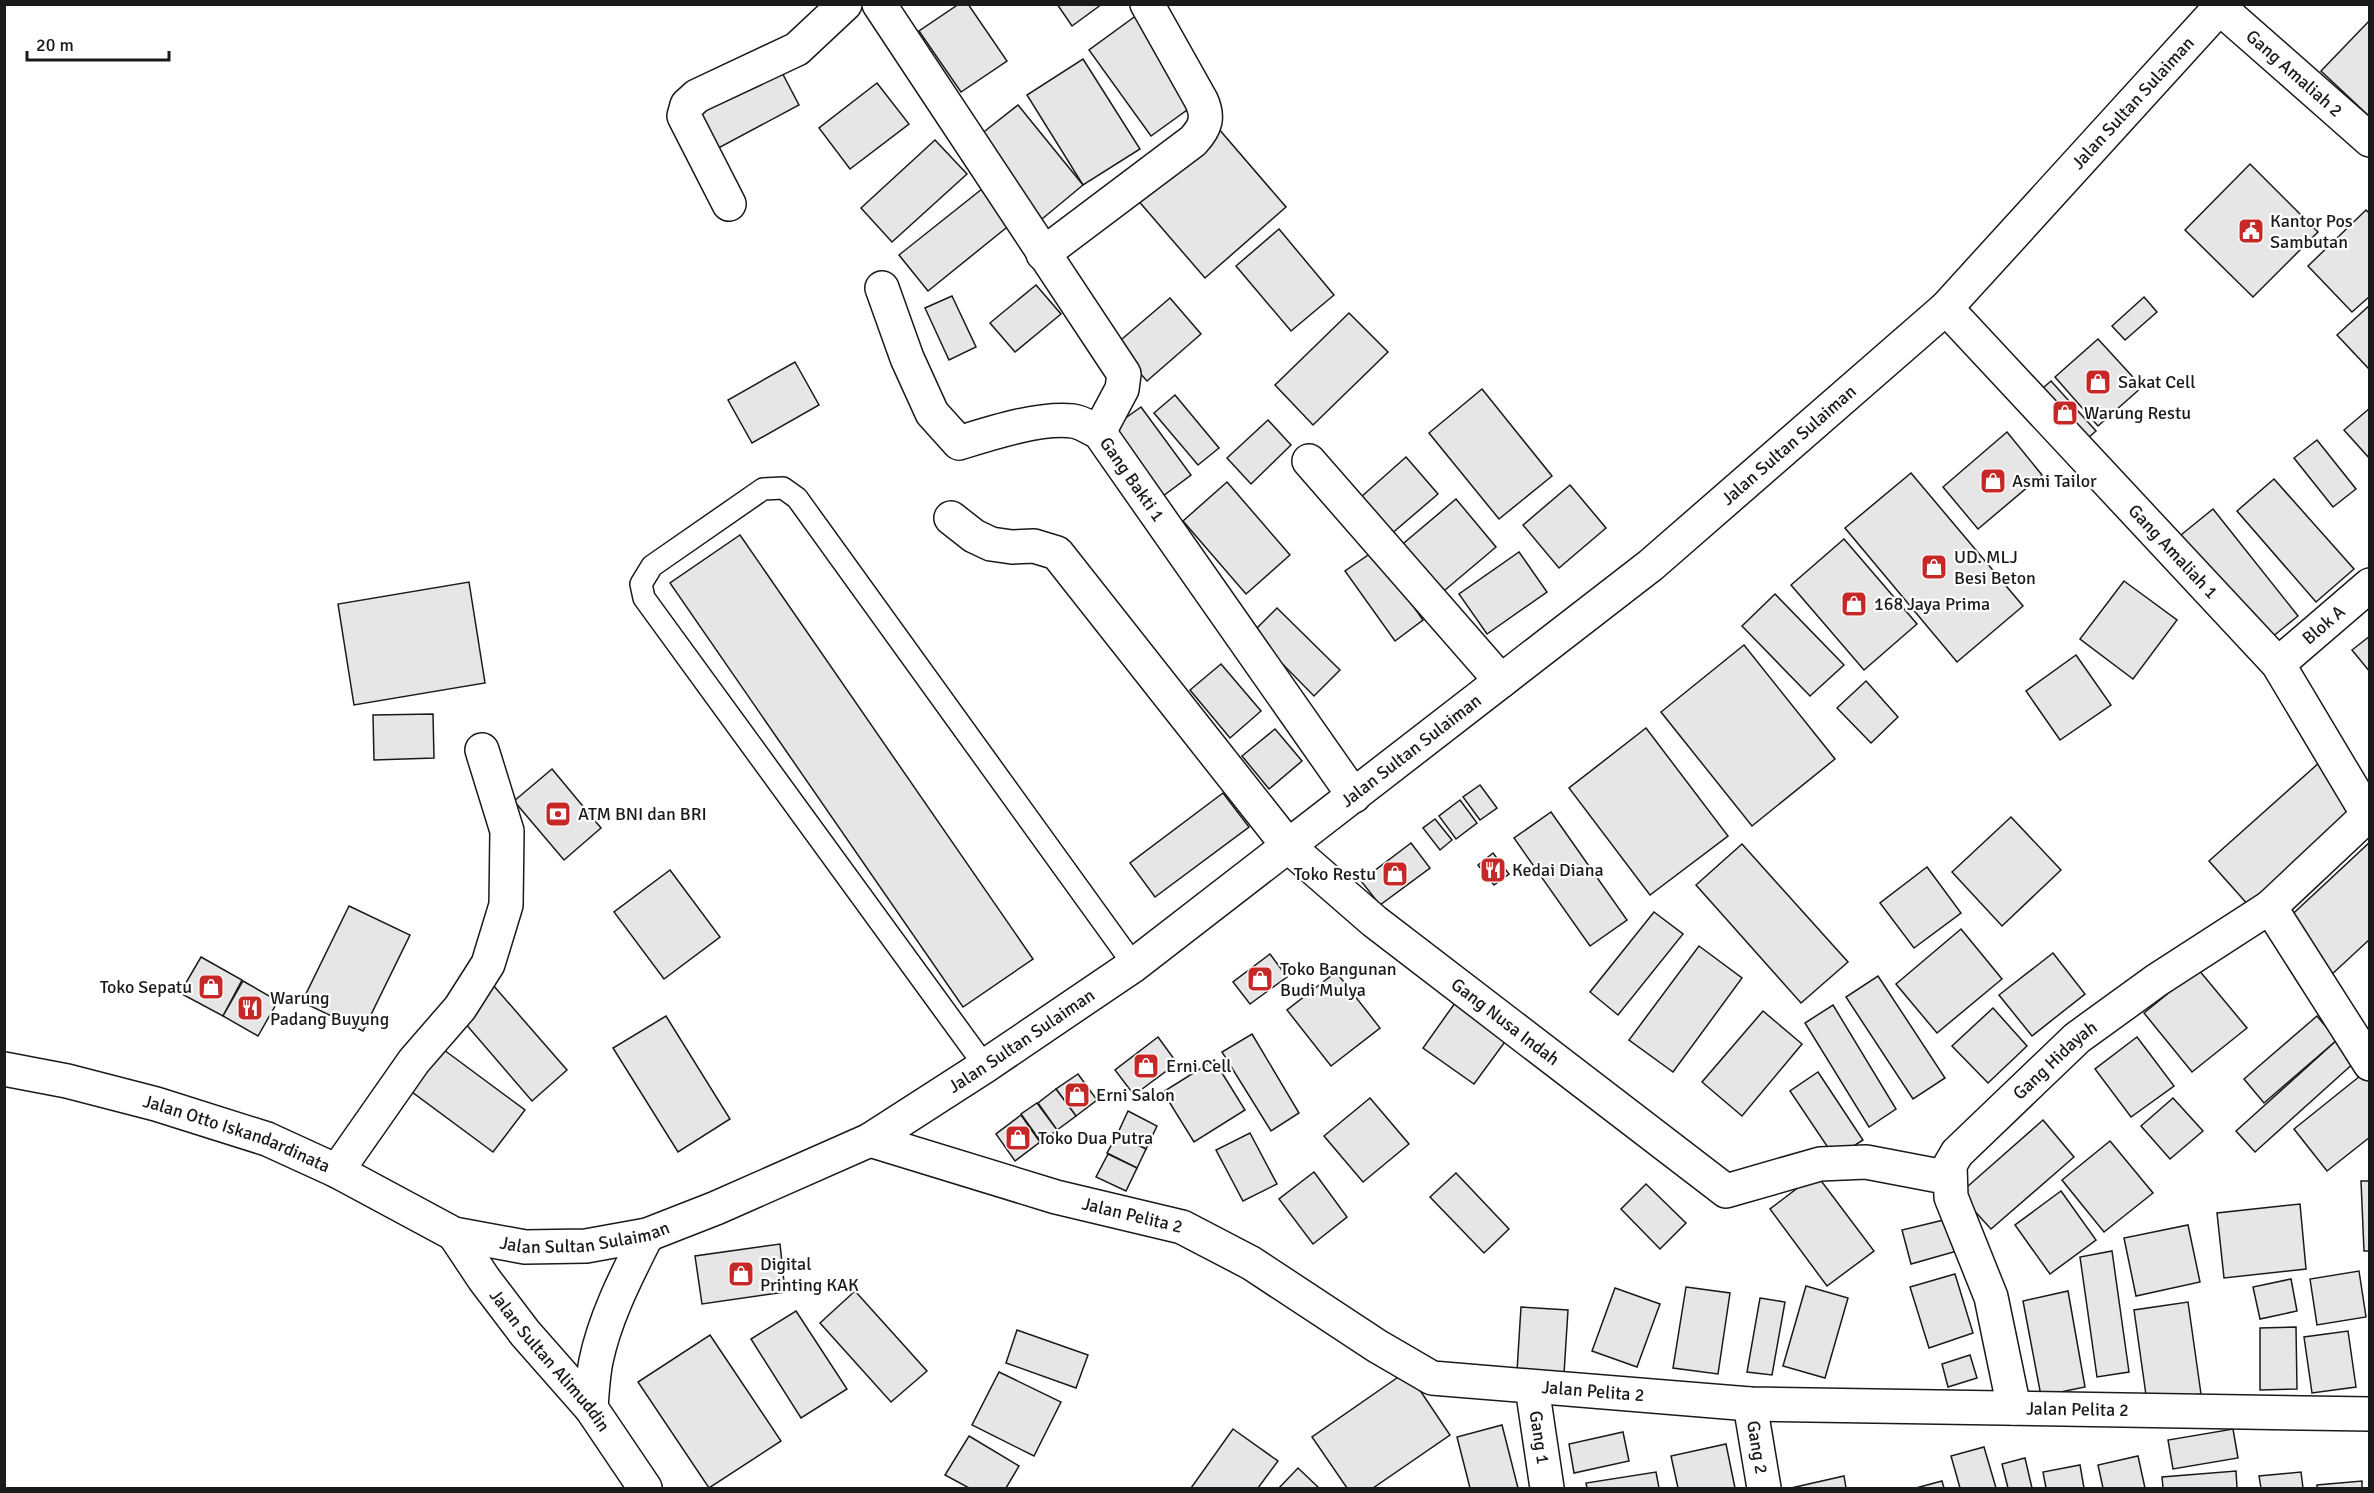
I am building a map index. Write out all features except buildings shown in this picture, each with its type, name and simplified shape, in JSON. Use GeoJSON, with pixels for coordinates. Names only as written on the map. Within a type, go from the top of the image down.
{"type":"FeatureCollection","features":[{"type":"Feature","properties":{"kind":"street"},"geometry":{"type":"LineString","coordinates":[[729,204],[684,117],[687,105],[698,96],[797,49],[845,4]]}},
{"type":"Feature","properties":{"kind":"street","name":"Gang Bakti 1"},"geometry":{"type":"LineString","coordinates":[[879,4],[1124,374],[1122,389],[1099,432],[1354,796]]}},
{"type":"Feature","properties":{"kind":"street"},"geometry":{"type":"LineString","coordinates":[[1043,254],[1193,141],[1206,123],[1206,111],[1201,100],[1147,4]]}},
{"type":"Feature","properties":{"kind":"street","name":"Gang Amaliah 2"},"geometry":{"type":"LineString","coordinates":[[2221,6],[2370,140]]}},
{"type":"Feature","properties":{"kind":"street","name":"Jalan Sultan Sulaiman"},"geometry":{"type":"LineString","coordinates":[[454,1234],[525,1247],[586,1246],[647,1235],[716,1208],[870,1140],[986,1066],[1134,966],[1651,565],[1946,308],[2221,6]]}},
{"type":"Feature","properties":{"kind":"street"},"geometry":{"type":"LineString","coordinates":[[882,288],[907,358],[933,413],[959,442],[998,431],[1056,420],[1076,422],[1099,432]]}},
{"type":"Feature","properties":{"kind":"street","name":"Gang Amaliah 1"},"geometry":{"type":"LineString","coordinates":[[1946,308],[2278,664],[2369,815]]}},
{"type":"Feature","properties":{"kind":"street"},"geometry":{"type":"LineString","coordinates":[[1309,461],[1501,681]]}},
{"type":"Feature","properties":{"kind":"street","name":"Gang Nusa Indah"},"geometry":{"type":"LineString","coordinates":[[951,518],[974,536],[991,544],[1012,547],[1034,546],[1057,554],[1289,847],[1382,927],[1726,1191],[1820,1164],[1866,1162],[1950,1178]]}},
{"type":"Feature","properties":{"kind":"street","name":"Blok A"},"geometry":{"type":"LineString","coordinates":[[2278,664],[2370,585]]}},
{"type":"Feature","properties":{"kind":"street"},"geometry":{"type":"LineString","coordinates":[[337,1171],[414,1061],[460,1008],[488,964],[506,905],[507,831],[482,750]]}},
{"type":"Feature","properties":{"kind":"street","name":"Gang Hidayah"},"geometry":{"type":"LineString","coordinates":[[2014,1408],[1991,1297],[1951,1197],[1950,1165],[1957,1153],[2077,1038],[2157,980],[2270,907],[2369,815]]}},
{"type":"Feature","properties":{"kind":"street"},"geometry":{"type":"LineString","coordinates":[[2270,907],[2370,1064]]}},
{"type":"Feature","properties":{"kind":"street","name":"Jalan Otto Iskandardinata"},"geometry":{"type":"LineString","coordinates":[[4,1069],[68,1081],[156,1104],[267,1139],[337,1171],[454,1234]]}},
{"type":"Feature","properties":{"kind":"street","name":"Jalan Pelita 2"},"geometry":{"type":"LineString","coordinates":[[870,1140],[1056,1197],[1182,1227],[1251,1263],[1377,1346],[1432,1378],[1750,1404],[2370,1414]]}},
{"type":"Feature","properties":{"kind":"street","name":"Jalan Sultan Alimuddin"},"geometry":{"type":"LineString","coordinates":[[454,1234],[484,1279],[525,1333],[591,1408],[645,1488]]}},
{"type":"Feature","properties":{"kind":"street"},"geometry":{"type":"LineString","coordinates":[[591,1408],[596,1361],[609,1318],[626,1276],[647,1235]]}},
{"type":"Feature","properties":{"kind":"street","name":"Gang 1"},"geometry":{"type":"LineString","coordinates":[[1532,1387],[1547,1488]]}},
{"type":"Feature","properties":{"kind":"street","name":"Gang 2"},"geometry":{"type":"LineString","coordinates":[[1750,1404],[1764,1488]]}},
{"type":"Feature","properties":{"kind":"lane"},"geometry":{"type":"LineString","coordinates":[[986,1066],[644,598],[641,584],[652,566],[763,489],[783,488],[797,498],[1134,966]]}},
{"type":"Feature","properties":{"kind":"place","name":"Kantor Pos Sambutan"},"geometry":{"type":"Point","coordinates":[2251,231]}},
{"type":"Feature","properties":{"kind":"place","name":"Sakat Cell"},"geometry":{"type":"Point","coordinates":[2098,382]}},
{"type":"Feature","properties":{"kind":"place","name":"Warung Restu"},"geometry":{"type":"Point","coordinates":[2065,413]}},
{"type":"Feature","properties":{"kind":"place","name":"Asmi Tailor"},"geometry":{"type":"Point","coordinates":[1993,481]}},
{"type":"Feature","properties":{"kind":"place","name":"UD. MLJ Besi Beton"},"geometry":{"type":"Point","coordinates":[1934,567]}},
{"type":"Feature","properties":{"kind":"place","name":"168 Jaya Prima"},"geometry":{"type":"Point","coordinates":[1854,604]}},
{"type":"Feature","properties":{"kind":"place","name":"ATM BNI dan BRI"},"geometry":{"type":"Point","coordinates":[558,814]}},
{"type":"Feature","properties":{"kind":"place","name":"Kedai Diana"},"geometry":{"type":"Point","coordinates":[1493,870]}},
{"type":"Feature","properties":{"kind":"place","name":"Toko Restu"},"geometry":{"type":"Point","coordinates":[1395,874]}},
{"type":"Feature","properties":{"kind":"place","name":"Toko Bangunan Budi Mulya"},"geometry":{"type":"Point","coordinates":[1260,979]}},
{"type":"Feature","properties":{"kind":"place","name":"Toko Sepatu"},"geometry":{"type":"Point","coordinates":[211,987]}},
{"type":"Feature","properties":{"kind":"place","name":"Warung Padang Buyung"},"geometry":{"type":"Point","coordinates":[250,1008]}},
{"type":"Feature","properties":{"kind":"place","name":"Erni Cell"},"geometry":{"type":"Point","coordinates":[1146,1066]}},
{"type":"Feature","properties":{"kind":"place","name":"Erni Salon"},"geometry":{"type":"Point","coordinates":[1077,1095]}},
{"type":"Feature","properties":{"kind":"place","name":"Toko Dua Putra"},"geometry":{"type":"Point","coordinates":[1018,1138]}},
{"type":"Feature","properties":{"kind":"place","name":"Digital Printing KAK"},"geometry":{"type":"Point","coordinates":[741,1274]}}]}
